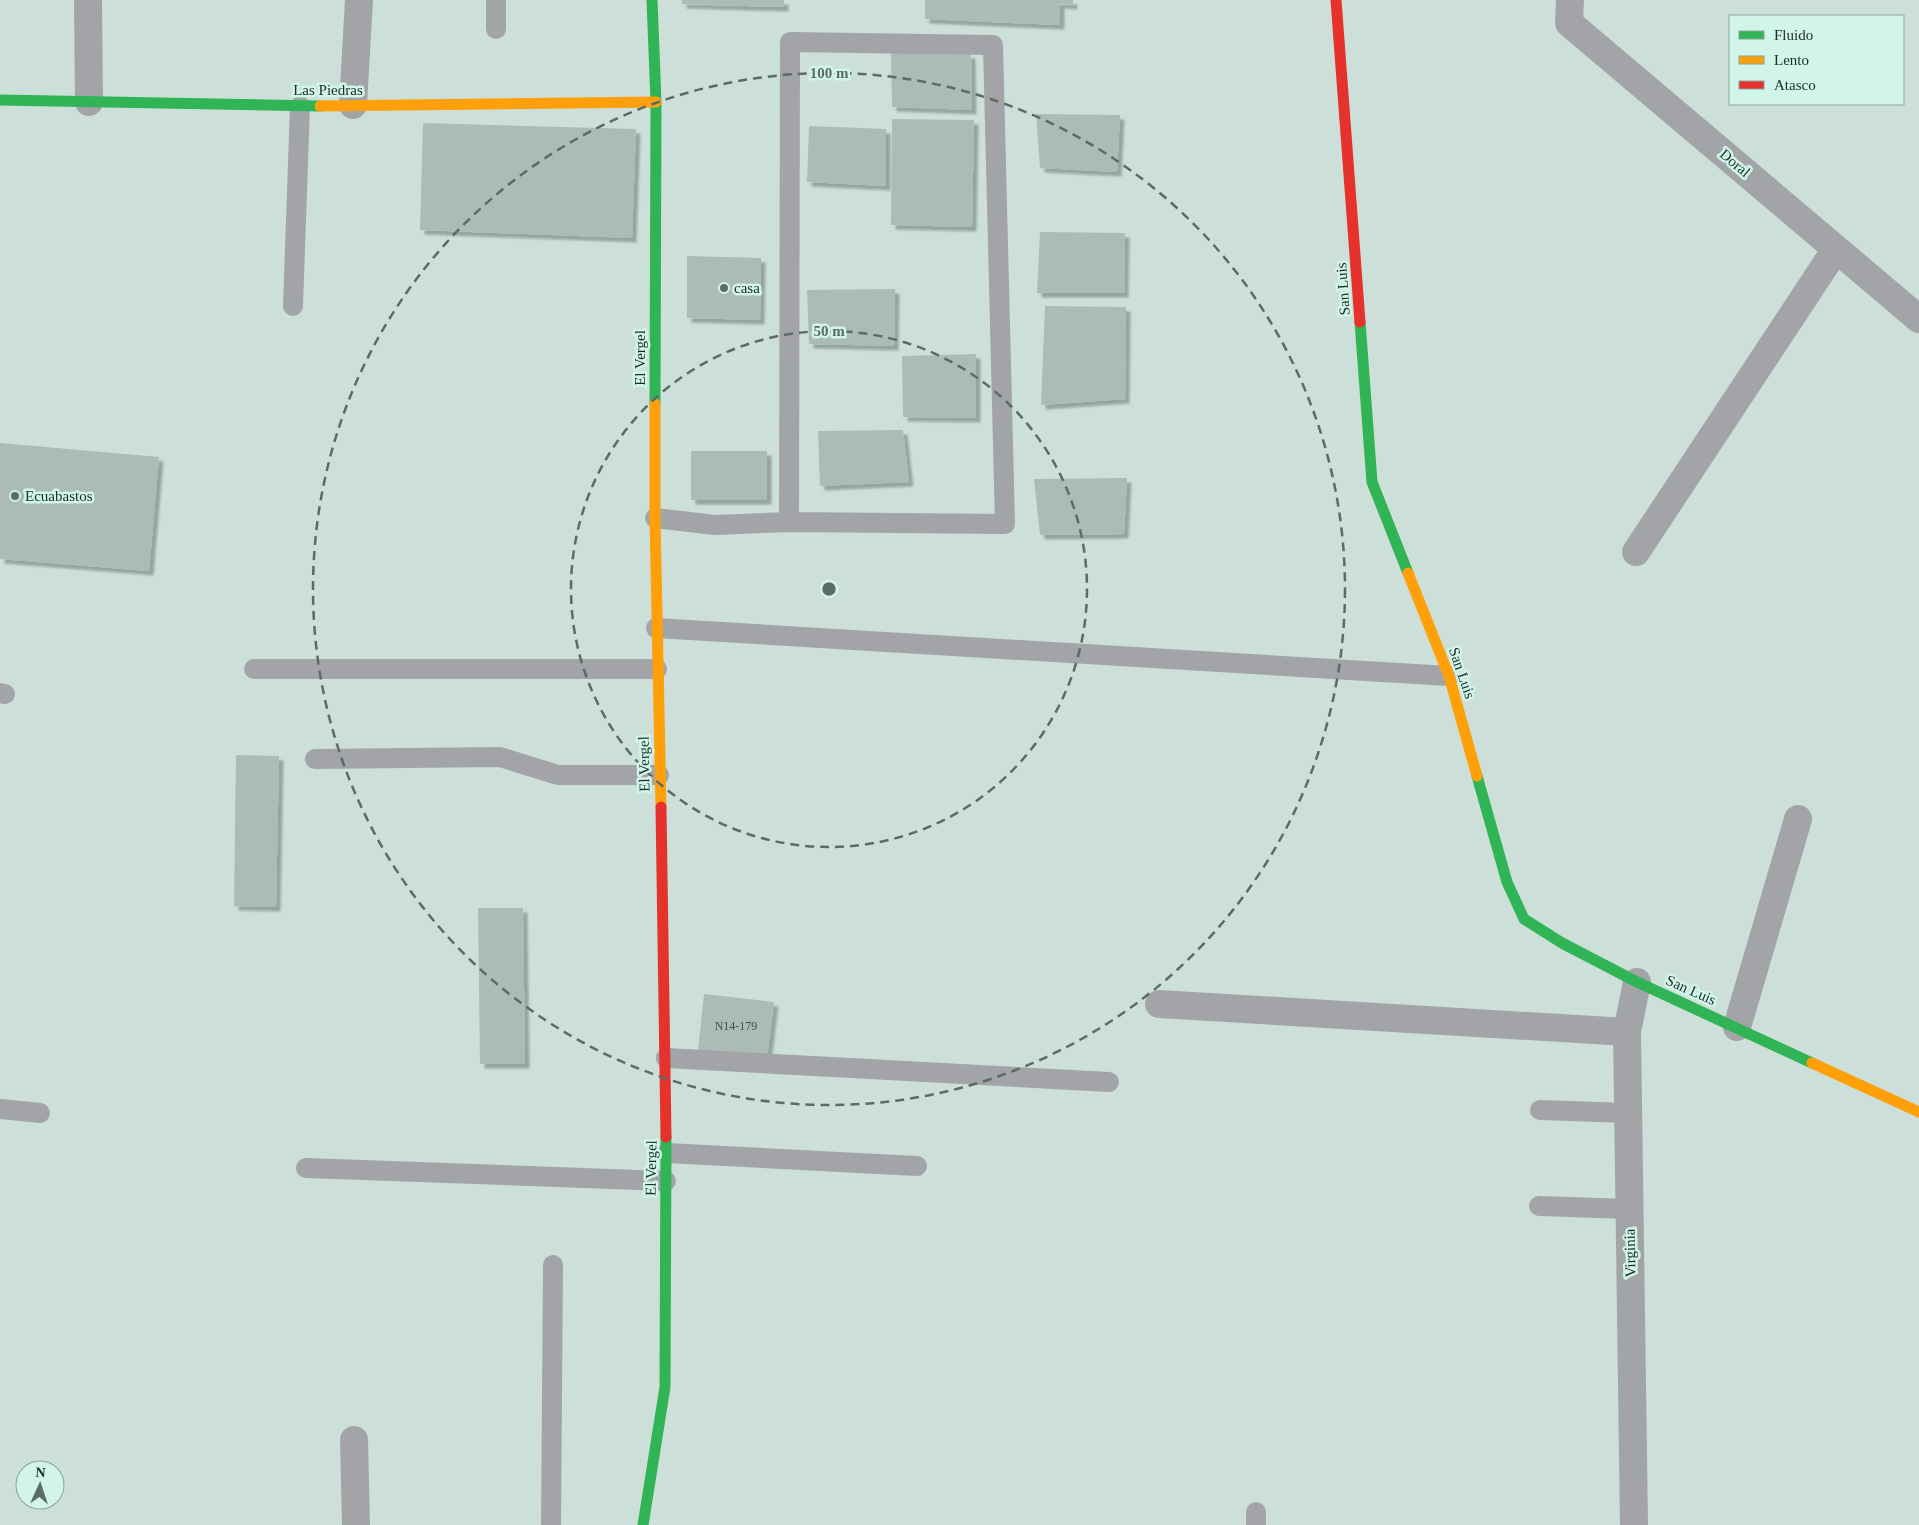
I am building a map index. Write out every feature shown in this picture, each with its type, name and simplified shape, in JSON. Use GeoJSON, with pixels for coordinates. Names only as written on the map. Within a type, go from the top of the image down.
{"type":"FeatureCollection","features":[{"type":"Feature","properties":{"kind":"street"},"geometry":{"type":"LineString","coordinates":[[88,0],[89,102]]}},
{"type":"Feature","properties":{"kind":"street"},"geometry":{"type":"LineString","coordinates":[[353,105],[359,0]]}},
{"type":"Feature","properties":{"kind":"street","name":"El Vergel"},"geometry":{"type":"LineString","coordinates":[[643,1525],[665,1386],[667,1153],[654,518],[656,102],[652,0]]}},
{"type":"Feature","properties":{"kind":"street","name":"San Luis"},"geometry":{"type":"LineString","coordinates":[[1336,0],[1372,482],[1449,676],[1507,882],[1524,919],[1562,943],[1637,982],[1919,1112]]}},
{"type":"Feature","properties":{"kind":"street","name":"Doral"},"geometry":{"type":"LineString","coordinates":[[1570,0],[1569,23],[1919,318]]}},
{"type":"Feature","properties":{"kind":"street","name":"Las Piedras"},"geometry":{"type":"LineString","coordinates":[[0,100],[300,106],[656,102]]}},
{"type":"Feature","properties":{"kind":"street"},"geometry":{"type":"LineString","coordinates":[[1636,552],[1836,249]]}},
{"type":"Feature","properties":{"kind":"street"},"geometry":{"type":"LineString","coordinates":[[1737,1027],[1798,819]]}},
{"type":"Feature","properties":{"kind":"street","name":"Virginia"},"geometry":{"type":"LineString","coordinates":[[1634,1525],[1627,1032],[1637,982]]}},
{"type":"Feature","properties":{"kind":"street"},"geometry":{"type":"LineString","coordinates":[[1159,1004],[1627,1032]]}},
{"type":"Feature","properties":{"kind":"street"},"geometry":{"type":"LineString","coordinates":[[354,1440],[356,1525]]}},
{"type":"Feature","properties":{"kind":"lane"},"geometry":{"type":"LineString","coordinates":[[496,0],[496,29]]}},
{"type":"Feature","properties":{"kind":"lane"},"geometry":{"type":"LineString","coordinates":[[654,518],[715,525],[789,522],[1005,524],[993,45],[790,42],[789,522]]}},
{"type":"Feature","properties":{"kind":"lane"},"geometry":{"type":"LineString","coordinates":[[293,306],[300,106]]}},
{"type":"Feature","properties":{"kind":"lane"},"geometry":{"type":"LineString","coordinates":[[656,628],[1449,676]]}},
{"type":"Feature","properties":{"kind":"lane"},"geometry":{"type":"LineString","coordinates":[[254,669],[657,669]]}},
{"type":"Feature","properties":{"kind":"lane"},"geometry":{"type":"LineString","coordinates":[[315,758],[500,757],[558,775],[660,776]]}},
{"type":"Feature","properties":{"kind":"lane"},"geometry":{"type":"LineString","coordinates":[[666,1058],[1109,1082]]}},
{"type":"Feature","properties":{"kind":"lane"},"geometry":{"type":"LineString","coordinates":[[0,1110],[40,1113]]}},
{"type":"Feature","properties":{"kind":"lane"},"geometry":{"type":"LineString","coordinates":[[1540,1110],[1628,1113]]}},
{"type":"Feature","properties":{"kind":"lane"},"geometry":{"type":"LineString","coordinates":[[667,1153],[917,1166]]}},
{"type":"Feature","properties":{"kind":"lane"},"geometry":{"type":"LineString","coordinates":[[306,1168],[666,1181]]}},
{"type":"Feature","properties":{"kind":"lane"},"geometry":{"type":"LineString","coordinates":[[1539,1206],[1630,1208]]}},
{"type":"Feature","properties":{"kind":"lane"},"geometry":{"type":"LineString","coordinates":[[551,1525],[553,1265]]}},
{"type":"Feature","properties":{"kind":"building"},"geometry":{"type":"Polygon","coordinates":[[[682,0],[784,0],[784,7],[682,4],[682,0]]]}},
{"type":"Feature","properties":{"kind":"building"},"geometry":{"type":"Polygon","coordinates":[[[925,0],[1073,0],[1073,5],[1060,4],[1060,25],[925,19],[925,0]]]}},
{"type":"Feature","properties":{"kind":"building"},"geometry":{"type":"Polygon","coordinates":[[[891,50],[971,54],[972,110],[892,107],[891,50]]]}},
{"type":"Feature","properties":{"kind":"building"},"geometry":{"type":"Polygon","coordinates":[[[1036,114],[1120,115],[1117,172],[1040,168],[1036,114]]]}},
{"type":"Feature","properties":{"kind":"building"},"geometry":{"type":"Polygon","coordinates":[[[892,119],[974,120],[972,227],[891,225],[892,119]]]}},
{"type":"Feature","properties":{"kind":"building"},"geometry":{"type":"Polygon","coordinates":[[[423,123],[636,129],[632,238],[420,230],[423,123]]]}},
{"type":"Feature","properties":{"kind":"building"},"geometry":{"type":"Polygon","coordinates":[[[809,126],[886,129],[886,186],[807,182],[809,126]]]}},
{"type":"Feature","properties":{"kind":"building"},"geometry":{"type":"Polygon","coordinates":[[[1040,232],[1125,233],[1124,293],[1037,293],[1040,232]]]}},
{"type":"Feature","properties":{"kind":"building","name":"casa"},"geometry":{"type":"Polygon","coordinates":[[[687,256],[761,258],[760,320],[687,318],[687,256]]]}},
{"type":"Feature","properties":{"kind":"building"},"geometry":{"type":"Polygon","coordinates":[[[895,289],[894,346],[809,344],[807,290],[895,289]]]}},
{"type":"Feature","properties":{"kind":"building"},"geometry":{"type":"Polygon","coordinates":[[[1045,306],[1126,307],[1125,399],[1041,405],[1045,306]]]}},
{"type":"Feature","properties":{"kind":"building"},"geometry":{"type":"Polygon","coordinates":[[[976,354],[976,418],[903,417],[902,356],[976,354]]]}},
{"type":"Feature","properties":{"kind":"building"},"geometry":{"type":"Polygon","coordinates":[[[903,430],[909,482],[820,486],[818,431],[903,430]]]}},
{"type":"Feature","properties":{"kind":"building"},"geometry":{"type":"Polygon","coordinates":[[[0,443],[159,457],[149,571],[0,559],[0,443]]]}},
{"type":"Feature","properties":{"kind":"building"},"geometry":{"type":"Polygon","coordinates":[[[691,451],[767,451],[767,500],[691,500],[691,451]]]}},
{"type":"Feature","properties":{"kind":"building"},"geometry":{"type":"Polygon","coordinates":[[[1127,478],[1124,534],[1040,535],[1034,479],[1127,478]]]}},
{"type":"Feature","properties":{"kind":"building"},"geometry":{"type":"Polygon","coordinates":[[[236,755],[279,756],[276,907],[234,906],[236,755]]]}},
{"type":"Feature","properties":{"kind":"building"},"geometry":{"type":"Polygon","coordinates":[[[478,908],[523,908],[525,1064],[480,1064],[478,908]]]}},
{"type":"Feature","properties":{"kind":"building"},"geometry":{"type":"Polygon","coordinates":[[[704,994],[774,1002],[767,1058],[698,1051],[704,994]]]}},
{"type":"Feature","properties":{"kind":"traffic: fast"},"geometry":{"type":"LineString","coordinates":[[652,0],[656,102],[655,404]]}},
{"type":"Feature","properties":{"kind":"traffic: fast"},"geometry":{"type":"LineString","coordinates":[[0,100],[320,106]]}},
{"type":"Feature","properties":{"kind":"traffic: fast"},"geometry":{"type":"LineString","coordinates":[[1360,322],[1372,482],[1408,573]]}},
{"type":"Feature","properties":{"kind":"traffic: fast"},"geometry":{"type":"LineString","coordinates":[[1477,776],[1507,882],[1524,919],[1562,943],[1637,982],[1812,1063]]}},
{"type":"Feature","properties":{"kind":"traffic: fast"},"geometry":{"type":"LineString","coordinates":[[643,1525],[665,1387],[666,1137]]}},
{"type":"Feature","properties":{"kind":"traffic: slow"},"geometry":{"type":"LineString","coordinates":[[320,106],[656,102]]}},
{"type":"Feature","properties":{"kind":"traffic: slow"},"geometry":{"type":"LineString","coordinates":[[655,404],[655,518],[661,807]]}},
{"type":"Feature","properties":{"kind":"traffic: slow"},"geometry":{"type":"LineString","coordinates":[[1408,573],[1449,676],[1477,776]]}},
{"type":"Feature","properties":{"kind":"traffic: slow"},"geometry":{"type":"LineString","coordinates":[[1812,1063],[1919,1112]]}},
{"type":"Feature","properties":{"kind":"traffic: jam"},"geometry":{"type":"LineString","coordinates":[[1336,0],[1360,322]]}},
{"type":"Feature","properties":{"kind":"traffic: jam"},"geometry":{"type":"LineString","coordinates":[[661,807],[666,1137]]}},
{"type":"Feature","properties":{"kind":"place","name":"casa"},"geometry":{"type":"Point","coordinates":[724,288]}},
{"type":"Feature","properties":{"kind":"place","name":"Ecuabastos"},"geometry":{"type":"Point","coordinates":[15,496]}}]}
